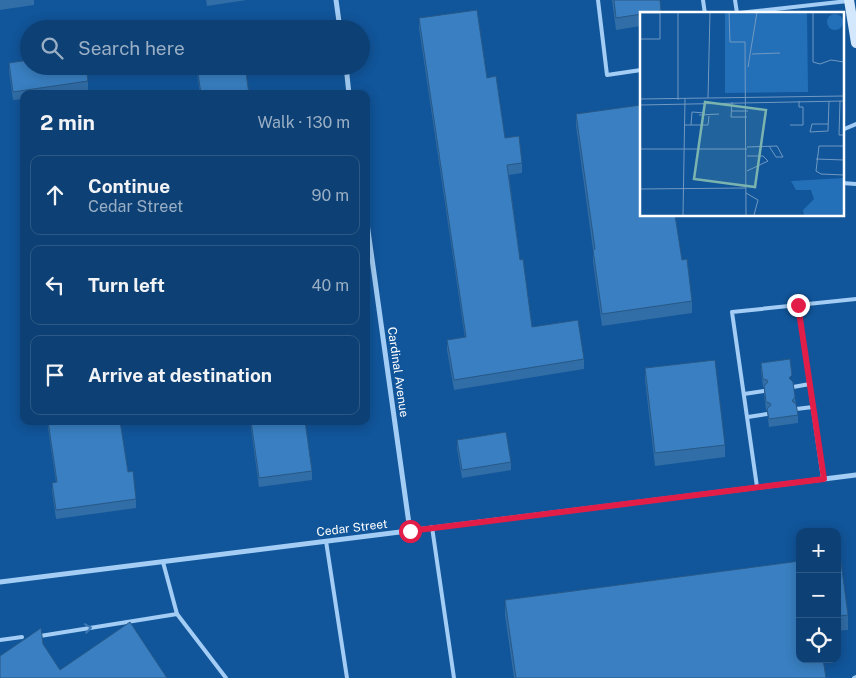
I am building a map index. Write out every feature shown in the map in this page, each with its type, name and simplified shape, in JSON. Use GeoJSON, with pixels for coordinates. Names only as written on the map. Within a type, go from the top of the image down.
{"type":"FeatureCollection","features":[{"type":"Feature","properties":{"kind":"main road"},"geometry":{"type":"LineString","coordinates":[[849,0],[856,43]]}},
{"type":"Feature","properties":{"kind":"street"},"geometry":{"type":"LineString","coordinates":[[336,0],[339,20]]}},
{"type":"Feature","properties":{"kind":"street"},"geometry":{"type":"LineString","coordinates":[[347,75],[349,90]]}},
{"type":"Feature","properties":{"kind":"street","name":"Cardinal Avenue"},"geometry":{"type":"LineString","coordinates":[[370,245],[410,531]]}},
{"type":"Feature","properties":{"kind":"street","name":"Cedar Street"},"geometry":{"type":"LineString","coordinates":[[0,582],[856,474]]}},
{"type":"Feature","properties":{"kind":"lane"},"geometry":{"type":"LineString","coordinates":[[598,0],[607,75],[640,70]]}},
{"type":"Feature","properties":{"kind":"lane"},"geometry":{"type":"LineString","coordinates":[[746,12],[849,0]]}},
{"type":"Feature","properties":{"kind":"lane"},"geometry":{"type":"LineString","coordinates":[[844,129],[856,124]]}},
{"type":"Feature","properties":{"kind":"lane"},"geometry":{"type":"LineString","coordinates":[[758,487],[732,312],[856,299]]}},
{"type":"Feature","properties":{"kind":"lane"},"geometry":{"type":"LineString","coordinates":[[798,305],[824,479]]}},
{"type":"Feature","properties":{"kind":"lane"},"geometry":{"type":"LineString","coordinates":[[792,387],[810,384]]}},
{"type":"Feature","properties":{"kind":"lane"},"geometry":{"type":"LineString","coordinates":[[744,394],[764,391]]}},
{"type":"Feature","properties":{"kind":"lane"},"geometry":{"type":"LineString","coordinates":[[796,409],[813,407]]}},
{"type":"Feature","properties":{"kind":"lane"},"geometry":{"type":"LineString","coordinates":[[748,417],[767,414]]}},
{"type":"Feature","properties":{"kind":"lane"},"geometry":{"type":"LineString","coordinates":[[432,528],[454,678]]}},
{"type":"Feature","properties":{"kind":"lane"},"geometry":{"type":"LineString","coordinates":[[326,541],[346,678]]}},
{"type":"Feature","properties":{"kind":"lane"},"geometry":{"type":"LineString","coordinates":[[163,562],[177,614],[226,678]]}},
{"type":"Feature","properties":{"kind":"lane"},"geometry":{"type":"LineString","coordinates":[[40,636],[177,614]]}},
{"type":"Feature","properties":{"kind":"lane"},"geometry":{"type":"LineString","coordinates":[[0,640],[22,638]]}},
{"type":"Feature","properties":{"kind":"building"},"geometry":{"type":"Polygon","coordinates":[[[614,0],[660,0],[661,11],[640,12],[640,14],[616,18],[614,0]]]}},
{"type":"Feature","properties":{"kind":"building"},"geometry":{"type":"Polygon","coordinates":[[[477,10],[487,78],[496,76],[505,138],[519,136],[522,163],[507,165],[520,260],[523,259],[532,327],[578,320],[584,359],[454,380],[447,340],[466,337],[419,18],[477,10]]]}},
{"type":"Feature","properties":{"kind":"building"},"geometry":{"type":"Polygon","coordinates":[[[20,61],[20,75],[87,75],[88,81],[13,92],[9,63],[20,61]]]}},
{"type":"Feature","properties":{"kind":"building"},"geometry":{"type":"Polygon","coordinates":[[[198,75],[246,75],[248,90],[200,90],[198,75]]]}},
{"type":"Feature","properties":{"kind":"building"},"geometry":{"type":"Polygon","coordinates":[[[640,105],[640,216],[675,216],[682,260],[687,259],[692,301],[602,314],[576,114],[640,105]]]}},
{"type":"Feature","properties":{"kind":"building"},"geometry":{"type":"Polygon","coordinates":[[[790,359],[792,375],[789,378],[793,382],[795,397],[792,401],[796,404],[798,415],[769,419],[767,409],[771,405],[766,402],[764,386],[768,382],[763,379],[761,363],[790,359]]]}},
{"type":"Feature","properties":{"kind":"building"},"geometry":{"type":"Polygon","coordinates":[[[715,360],[725,445],[655,453],[645,368],[715,360]]]}},
{"type":"Feature","properties":{"kind":"building"},"geometry":{"type":"Polygon","coordinates":[[[49,425],[121,425],[128,472],[133,471],[136,499],[56,510],[52,483],[57,482],[49,425]]]}},
{"type":"Feature","properties":{"kind":"building"},"geometry":{"type":"Polygon","coordinates":[[[252,425],[306,425],[312,471],[259,478],[252,425]]]}},
{"type":"Feature","properties":{"kind":"building"},"geometry":{"type":"Polygon","coordinates":[[[506,432],[511,462],[462,470],[457,440],[506,432]]]}},
{"type":"Feature","properties":{"kind":"building"},"geometry":{"type":"Polygon","coordinates":[[[796,562],[796,663],[824,663],[826,678],[516,678],[505,600],[796,562]]]}},
{"type":"Feature","properties":{"kind":"building"},"geometry":{"type":"Polygon","coordinates":[[[841,562],[848,615],[841,616],[841,562]]]}},
{"type":"Feature","properties":{"kind":"building"},"geometry":{"type":"Polygon","coordinates":[[[130,622],[167,678],[0,678],[0,656],[41,628],[43,644],[60,670],[130,622]]]}},
{"type":"Feature","properties":{"kind":"route"},"geometry":{"type":"LineString","coordinates":[[410,531],[824,479],[798,305]]}}]}
